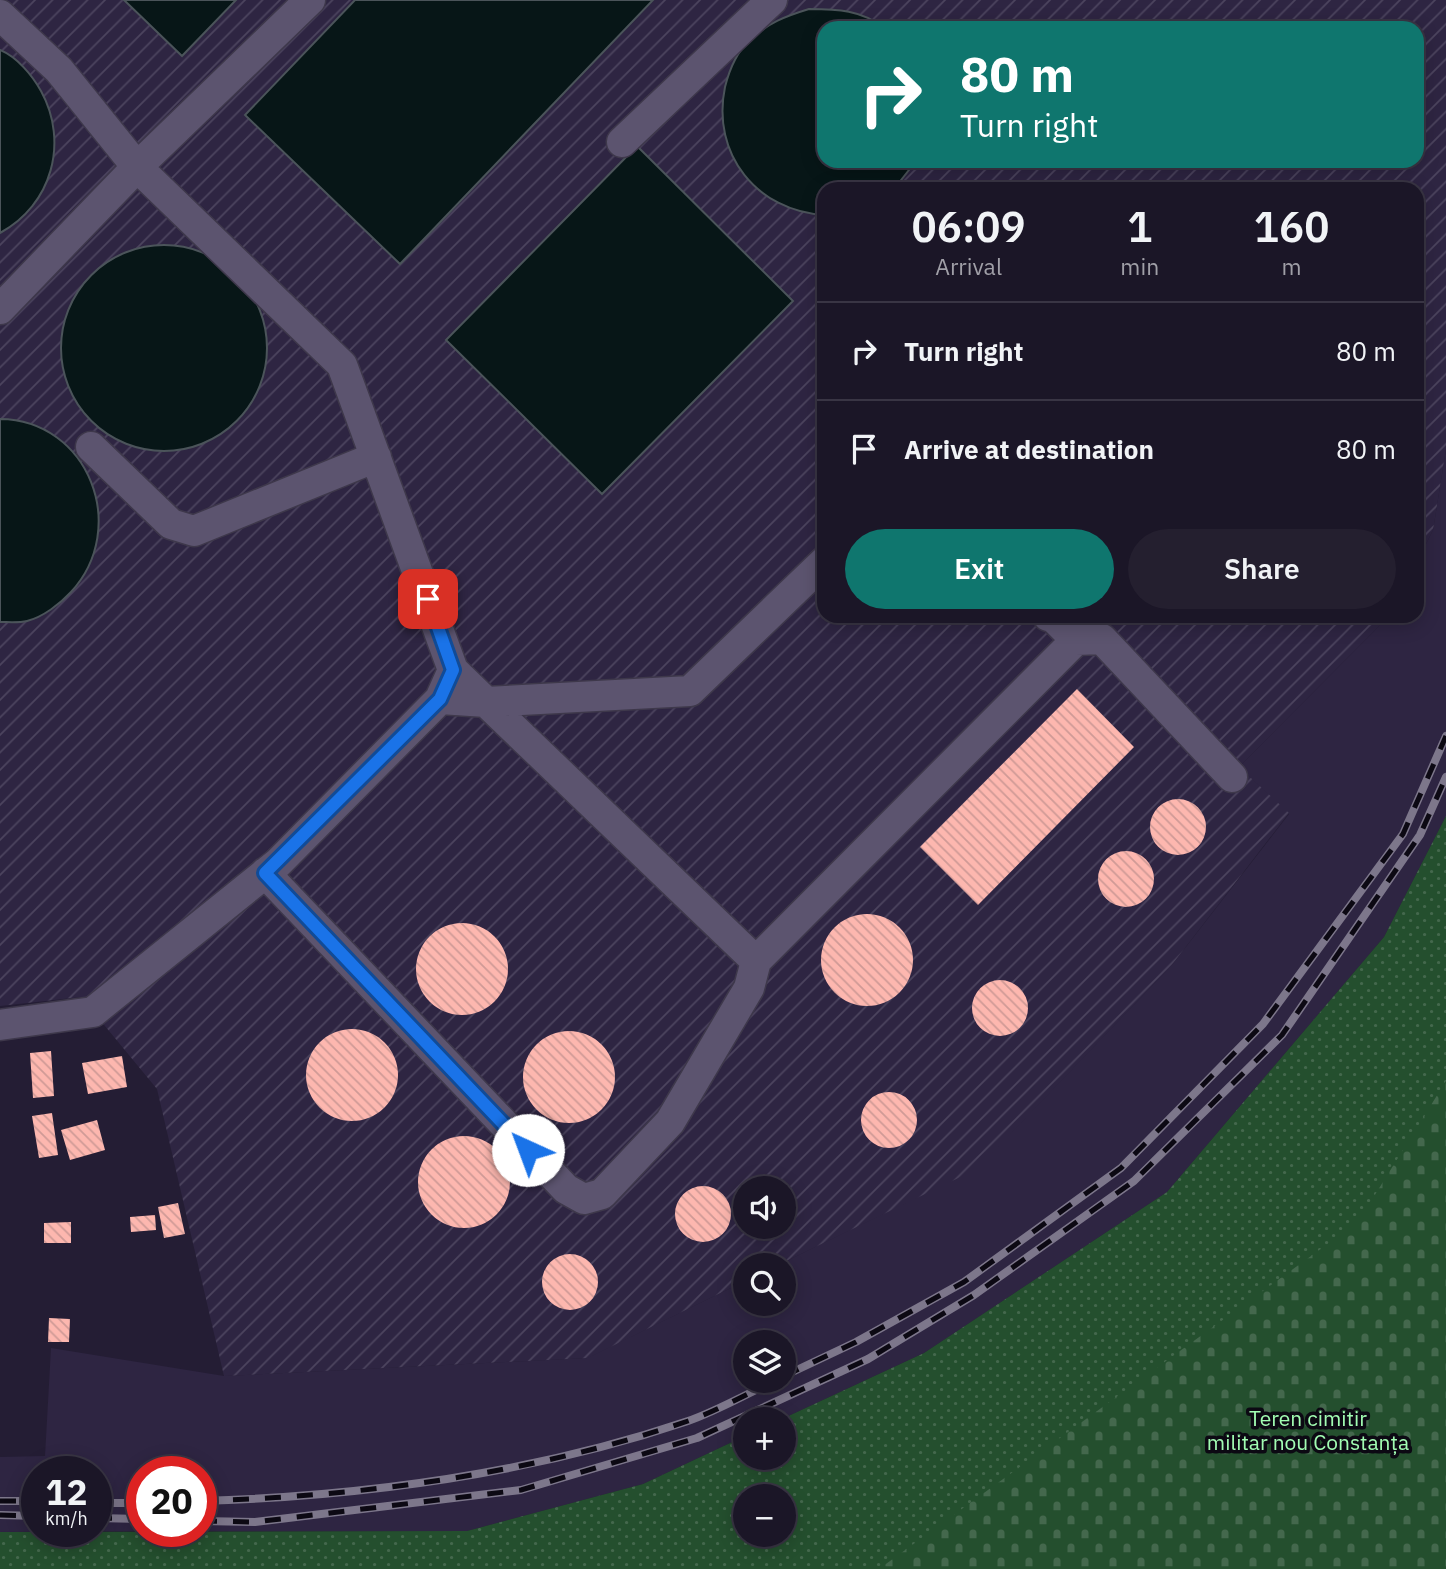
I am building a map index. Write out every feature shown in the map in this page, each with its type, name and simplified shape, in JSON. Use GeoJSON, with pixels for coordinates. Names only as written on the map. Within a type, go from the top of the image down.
{"type":"FeatureCollection","features":[{"type":"Feature","properties":{"kind":"street"},"geometry":{"type":"LineString","coordinates":[[0,309],[137,167],[310,0]]}},
{"type":"Feature","properties":{"kind":"street"},"geometry":{"type":"LineString","coordinates":[[622,142],[772,0]]}},
{"type":"Feature","properties":{"kind":"street"},"geometry":{"type":"LineString","coordinates":[[0,15],[59,70],[137,167],[342,365],[453,670],[756,961]]}},
{"type":"Feature","properties":{"kind":"street"},"geometry":{"type":"LineString","coordinates":[[91,447],[171,524],[194,531],[376,457]]}},
{"type":"Feature","properties":{"kind":"street"},"geometry":{"type":"LineString","coordinates":[[440,699],[485,702],[690,691],[817,569]]}},
{"type":"Feature","properties":{"kind":"street"},"geometry":{"type":"LineString","coordinates":[[1059,623],[1076,640]]}},
{"type":"Feature","properties":{"kind":"street"},"geometry":{"type":"LineString","coordinates":[[265,873],[566,1189],[584,1199],[602,1194],[670,1122],[749,988],[756,961],[1076,640],[1102,639],[1232,777]]}},
{"type":"Feature","properties":{"kind":"street"},"geometry":{"type":"LineString","coordinates":[[0,1025],[93,1012],[265,873],[440,699],[453,670]]}},
{"type":"Feature","properties":{"kind":"shaded area"},"geometry":{"type":"Polygon","coordinates":[[[0,0],[1446,0],[1446,449],[1433,530],[1424,548],[1424,182],[817,182],[817,623],[1382,623],[1239,767],[1289,813],[1171,966],[977,1169],[796,1256],[796,1253],[733,1253],[733,1287],[588,1358],[224,1376],[157,1089],[81,997],[0,1006],[0,0]]]}},
{"type":"Feature","properties":{"kind":"shaded area"},"geometry":{"type":"Polygon","coordinates":[[[124,0],[236,0],[182,56],[124,0]]]}},
{"type":"Feature","properties":{"kind":"shaded area"},"geometry":{"type":"Polygon","coordinates":[[[355,0],[653,0],[400,264],[245,115],[355,0]]]}},
{"type":"Feature","properties":{"kind":"shaded area"},"geometry":{"type":"Polygon","coordinates":[[[809,9],[839,10],[874,21],[817,21],[817,168],[910,168],[900,182],[817,182],[817,214],[778,203],[744,175],[725,135],[722,112],[725,87],[737,56],[745,45],[785,17],[809,9]]]}},
{"type":"Feature","properties":{"kind":"shaded area"},"geometry":{"type":"Polygon","coordinates":[[[0,50],[24,67],[41,91],[54,131],[54,151],[43,189],[32,206],[18,221],[0,233],[0,50]]]}},
{"type":"Feature","properties":{"kind":"shaded area"},"geometry":{"type":"Polygon","coordinates":[[[637,146],[793,301],[602,494],[446,340],[637,146]]]}},
{"type":"Feature","properties":{"kind":"shaded area"},"geometry":{"type":"Polygon","coordinates":[[[164,245],[203,253],[221,262],[237,275],[250,291],[259,309],[267,348],[259,387],[250,405],[237,421],[221,434],[203,443],[164,451],[125,443],[107,434],[91,421],[78,405],[69,387],[61,348],[69,309],[78,291],[91,275],[107,262],[125,253],[164,245]]]}},
{"type":"Feature","properties":{"kind":"shaded area"},"geometry":{"type":"Polygon","coordinates":[[[0,419],[31,424],[57,437],[77,457],[91,482],[98,509],[97,538],[89,566],[71,592],[56,605],[33,619],[21,622],[0,622],[0,419]]]}},
{"type":"Feature","properties":{"kind":"shaded area"},"geometry":{"type":"Polygon","coordinates":[[[1446,449],[1446,816],[1384,937],[1167,1192],[924,1353],[796,1412],[796,1407],[733,1407],[733,1442],[643,1484],[467,1531],[217,1531],[217,1456],[126,1456],[126,1531],[112,1531],[112,1456],[45,1456],[51,1348],[224,1376],[587,1358],[733,1287],[733,1316],[796,1316],[796,1256],[977,1168],[1171,966],[1289,814],[1239,767],[1382,623],[1424,623],[1424,548],[1433,530],[1446,449]]]}},
{"type":"Feature","properties":{"kind":"shaded area"},"geometry":{"type":"Polygon","coordinates":[[[0,1457],[21,1457],[21,1532],[0,1532],[0,1457]]]}},
{"type":"Feature","properties":{"kind":"green space"},"geometry":{"type":"Polygon","coordinates":[[[1446,816],[1446,1569],[0,1569],[0,1532],[21,1532],[21,1547],[112,1547],[112,1532],[126,1532],[126,1547],[217,1547],[217,1532],[467,1531],[643,1484],[733,1442],[733,1470],[796,1470],[796,1412],[924,1353],[1167,1192],[1384,937],[1446,816]]]}},
{"type":"Feature","properties":{"kind":"green space","name":"Teren cimitir militar nou Constanța"},"geometry":{"type":"Polygon","coordinates":[[[1446,1081],[1446,1569],[879,1569],[1358,1222],[1446,1081]]]}},
{"type":"Feature","properties":{"kind":"building"},"geometry":{"type":"Polygon","coordinates":[[[1077,689],[1134,747],[978,905],[920,847],[1077,689]]]}},
{"type":"Feature","properties":{"kind":"building"},"geometry":{"type":"Polygon","coordinates":[[[1172,799],[1184,799],[1198,807],[1206,821],[1204,838],[1198,847],[1184,855],[1172,855],[1155,843],[1150,833],[1150,821],[1162,804],[1172,799]]]}},
{"type":"Feature","properties":{"kind":"building"},"geometry":{"type":"Polygon","coordinates":[[[1121,851],[1131,851],[1146,859],[1152,868],[1152,890],[1146,899],[1131,907],[1121,907],[1103,895],[1098,884],[1098,874],[1110,856],[1121,851]]]}},
{"type":"Feature","properties":{"kind":"building"},"geometry":{"type":"Polygon","coordinates":[[[867,914],[884,918],[899,928],[909,943],[913,960],[909,977],[899,992],[884,1002],[867,1006],[850,1002],[835,992],[825,977],[821,960],[825,943],[835,928],[850,918],[867,914]]]}},
{"type":"Feature","properties":{"kind":"building"},"geometry":{"type":"Polygon","coordinates":[[[462,923],[479,927],[494,937],[504,952],[508,969],[504,986],[494,1001],[479,1011],[462,1015],[445,1011],[430,1001],[420,986],[416,969],[420,952],[430,937],[445,927],[462,923]]]}},
{"type":"Feature","properties":{"kind":"building"},"geometry":{"type":"Polygon","coordinates":[[[995,980],[1005,980],[1020,988],[1026,997],[1026,1019],[1020,1028],[1005,1036],[995,1036],[977,1024],[972,1013],[972,1003],[984,985],[995,980]]]}},
{"type":"Feature","properties":{"kind":"building"},"geometry":{"type":"Polygon","coordinates":[[[352,1029],[369,1033],[384,1043],[394,1058],[398,1075],[394,1092],[384,1107],[369,1117],[352,1121],[335,1117],[320,1107],[310,1092],[306,1075],[310,1058],[320,1043],[335,1033],[352,1029]]]}},
{"type":"Feature","properties":{"kind":"building"},"geometry":{"type":"Polygon","coordinates":[[[569,1031],[586,1035],[601,1045],[611,1060],[615,1077],[611,1094],[601,1109],[586,1119],[569,1123],[552,1119],[537,1109],[527,1094],[523,1077],[527,1060],[537,1045],[552,1035],[569,1031]]]}},
{"type":"Feature","properties":{"kind":"building"},"geometry":{"type":"Polygon","coordinates":[[[51,1051],[54,1096],[33,1098],[30,1053],[51,1051]]]}},
{"type":"Feature","properties":{"kind":"building"},"geometry":{"type":"Polygon","coordinates":[[[122,1056],[127,1087],[88,1094],[82,1063],[122,1056]]]}},
{"type":"Feature","properties":{"kind":"building"},"geometry":{"type":"Polygon","coordinates":[[[884,1092],[894,1092],[909,1100],[915,1109],[915,1131],[909,1140],[894,1148],[884,1148],[866,1136],[861,1125],[861,1115],[873,1097],[884,1092]]]}},
{"type":"Feature","properties":{"kind":"building"},"geometry":{"type":"Polygon","coordinates":[[[52,1113],[58,1155],[39,1158],[32,1116],[52,1113]]]}},
{"type":"Feature","properties":{"kind":"building"},"geometry":{"type":"Polygon","coordinates":[[[97,1120],[105,1150],[70,1160],[61,1130],[97,1120]]]}},
{"type":"Feature","properties":{"kind":"building"},"geometry":{"type":"Polygon","coordinates":[[[464,1136],[481,1140],[496,1150],[506,1165],[510,1182],[506,1199],[496,1214],[481,1224],[464,1228],[447,1224],[432,1214],[422,1199],[418,1182],[422,1165],[432,1150],[447,1140],[464,1136]]]}},
{"type":"Feature","properties":{"kind":"building"},"geometry":{"type":"Polygon","coordinates":[[[698,1186],[708,1186],[723,1194],[729,1203],[729,1225],[723,1234],[708,1242],[698,1242],[680,1230],[675,1219],[675,1209],[687,1191],[698,1186]]]}},
{"type":"Feature","properties":{"kind":"building"},"geometry":{"type":"Polygon","coordinates":[[[178,1203],[185,1234],[164,1238],[158,1207],[178,1203]]]}},
{"type":"Feature","properties":{"kind":"building"},"geometry":{"type":"Polygon","coordinates":[[[155,1215],[156,1230],[131,1232],[130,1217],[155,1215]]]}},
{"type":"Feature","properties":{"kind":"building"},"geometry":{"type":"Polygon","coordinates":[[[71,1222],[71,1243],[44,1243],[44,1223],[71,1222]]]}},
{"type":"Feature","properties":{"kind":"building"},"geometry":{"type":"Polygon","coordinates":[[[564,1254],[576,1254],[590,1262],[598,1276],[596,1293],[590,1302],[576,1310],[564,1310],[547,1298],[542,1288],[542,1276],[554,1259],[564,1254]]]}},
{"type":"Feature","properties":{"kind":"building"},"geometry":{"type":"Polygon","coordinates":[[[49,1318],[70,1319],[69,1342],[48,1342],[49,1318]]]}},
{"type":"Feature","properties":{"kind":"railway"},"geometry":{"type":"LineString","coordinates":[[796,1370],[856,1342],[964,1282],[1121,1168],[1263,1024],[1403,834],[1446,736]]}},
{"type":"Feature","properties":{"kind":"railway"},"geometry":{"type":"LineString","coordinates":[[217,1521],[255,1522],[521,1490],[697,1438],[868,1359],[974,1295],[1134,1181],[1282,1035],[1420,835],[1446,777]]}},
{"type":"Feature","properties":{"kind":"railway"},"geometry":{"type":"LineString","coordinates":[[217,1500],[325,1494],[448,1479],[508,1468],[569,1455],[688,1421],[750,1393]]}},
{"type":"Feature","properties":{"kind":"railway"},"geometry":{"type":"LineString","coordinates":[[0,1501],[21,1501]]}},
{"type":"Feature","properties":{"kind":"railway"},"geometry":{"type":"LineString","coordinates":[[112,1503],[126,1503]]}},
{"type":"Feature","properties":{"kind":"railway"},"geometry":{"type":"LineString","coordinates":[[0,1515],[21,1516]]}},
{"type":"Feature","properties":{"kind":"railway"},"geometry":{"type":"LineString","coordinates":[[112,1518],[126,1519]]}},
{"type":"Feature","properties":{"kind":"route"},"geometry":{"type":"LineString","coordinates":[[428,599],[453,670],[440,699],[265,873],[528,1150]]}}]}
